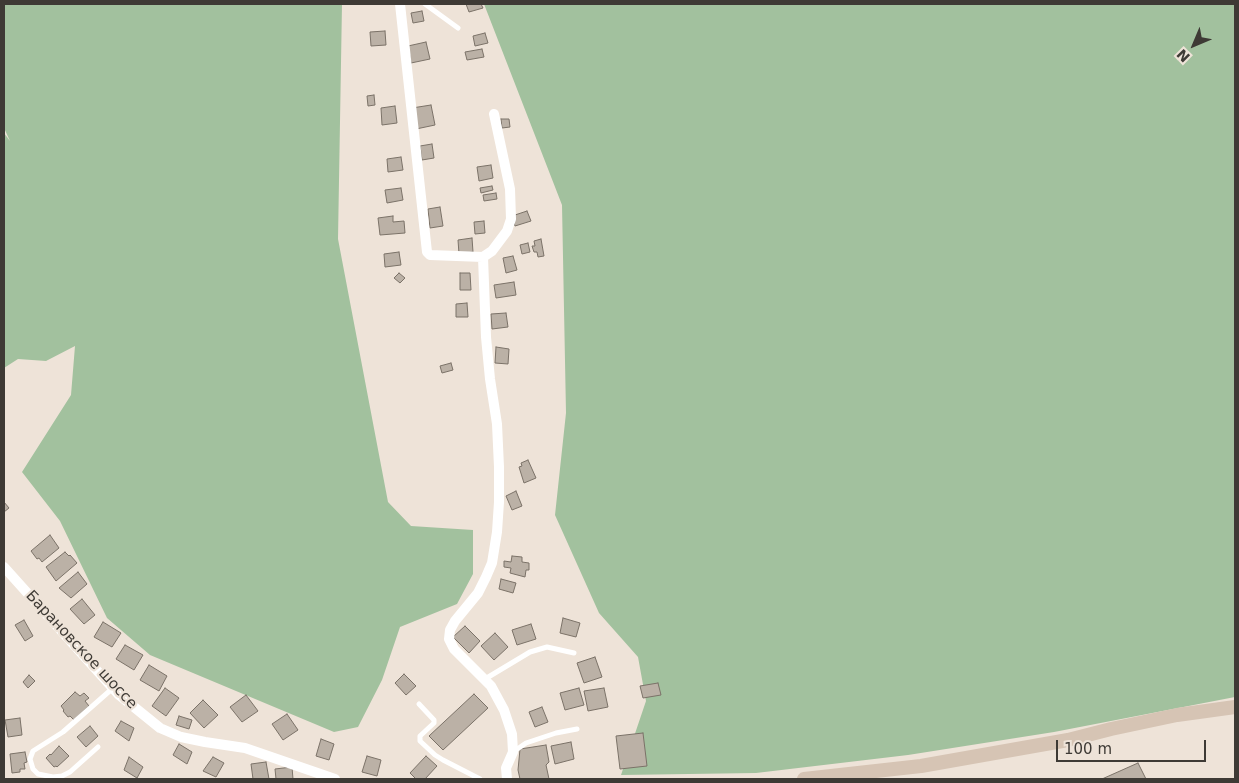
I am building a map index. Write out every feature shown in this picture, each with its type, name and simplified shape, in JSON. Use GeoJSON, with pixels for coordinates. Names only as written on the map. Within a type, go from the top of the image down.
{"type":"FeatureCollection","features":[{"type":"Feature","properties":{"kind":"main road"},"geometry":{"type":"LineString","coordinates":[[804,779],[921,766],[1068,740],[1177,715],[1235,707]]}},
{"type":"Feature","properties":{"kind":"street"},"geometry":{"type":"LineString","coordinates":[[400,4],[427,252],[430,256],[483,258],[502,240],[507,231],[511,219],[510,189],[494,114]]}},
{"type":"Feature","properties":{"kind":"street"},"geometry":{"type":"LineString","coordinates":[[483,258],[486,338],[497,424],[499,467],[497,532],[492,562],[486,577],[478,593],[455,621],[448,639],[454,649],[485,679],[504,710],[512,734],[513,752],[506,768],[507,779]]}},
{"type":"Feature","properties":{"kind":"street","name":"Барановское шоссе"},"geometry":{"type":"LineString","coordinates":[[4,567],[112,688],[138,712],[160,728],[174,734],[205,742],[245,748],[335,779]]}},
{"type":"Feature","properties":{"kind":"lane"},"geometry":{"type":"LineString","coordinates":[[425,4],[458,28]]}},
{"type":"Feature","properties":{"kind":"lane"},"geometry":{"type":"LineString","coordinates":[[485,679],[530,652],[546,647],[574,653]]}},
{"type":"Feature","properties":{"kind":"lane"},"geometry":{"type":"LineString","coordinates":[[98,747],[70,772],[62,776],[52,777],[38,774],[33,769],[30,759],[33,751],[63,732],[112,688]]}},
{"type":"Feature","properties":{"kind":"lane"},"geometry":{"type":"LineString","coordinates":[[419,704],[434,720],[434,723],[420,736],[420,741],[442,760],[480,779]]}},
{"type":"Feature","properties":{"kind":"lane"},"geometry":{"type":"LineString","coordinates":[[513,752],[526,743],[577,729]]}},
{"type":"Feature","properties":{"kind":"green space"},"geometry":{"type":"Polygon","coordinates":[[[4,4],[342,4],[338,239],[388,502],[411,526],[473,530],[473,574],[457,604],[400,627],[382,680],[358,727],[334,732],[150,655],[107,618],[60,521],[22,472],[71,395],[75,346],[46,361],[18,359],[4,368],[4,133],[10,141],[4,128],[4,4]]]}},
{"type":"Feature","properties":{"kind":"green space"},"geometry":{"type":"Polygon","coordinates":[[[484,4],[1235,4],[1235,697],[1054,732],[908,755],[756,773],[621,775],[646,701],[638,657],[599,613],[555,515],[566,413],[562,205],[484,4]]]}},
{"type":"Feature","properties":{"kind":"building"},"geometry":{"type":"Polygon","coordinates":[[[466,4],[481,4],[483,8],[469,12],[466,4]]]}},
{"type":"Feature","properties":{"kind":"building"},"geometry":{"type":"Polygon","coordinates":[[[422,11],[424,21],[413,23],[411,13],[422,11]]]}},
{"type":"Feature","properties":{"kind":"building"},"geometry":{"type":"Polygon","coordinates":[[[385,31],[386,45],[371,46],[370,32],[385,31]]]}},
{"type":"Feature","properties":{"kind":"building"},"geometry":{"type":"Polygon","coordinates":[[[485,33],[488,43],[475,46],[473,36],[485,33]]]}},
{"type":"Feature","properties":{"kind":"building"},"geometry":{"type":"Polygon","coordinates":[[[426,42],[430,59],[411,63],[408,46],[426,42]]]}},
{"type":"Feature","properties":{"kind":"building"},"geometry":{"type":"Polygon","coordinates":[[[482,49],[484,57],[467,60],[465,52],[482,49]]]}},
{"type":"Feature","properties":{"kind":"building"},"geometry":{"type":"Polygon","coordinates":[[[374,95],[375,105],[368,106],[367,96],[374,95]]]}},
{"type":"Feature","properties":{"kind":"building"},"geometry":{"type":"Polygon","coordinates":[[[431,105],[435,125],[416,129],[412,108],[431,105]]]}},
{"type":"Feature","properties":{"kind":"building"},"geometry":{"type":"Polygon","coordinates":[[[395,106],[397,123],[382,125],[381,108],[395,106]]]}},
{"type":"Feature","properties":{"kind":"building"},"geometry":{"type":"Polygon","coordinates":[[[501,119],[509,119],[510,127],[502,128],[501,119]]]}},
{"type":"Feature","properties":{"kind":"building"},"geometry":{"type":"Polygon","coordinates":[[[432,144],[434,158],[422,160],[420,146],[432,144]]]}},
{"type":"Feature","properties":{"kind":"building"},"geometry":{"type":"Polygon","coordinates":[[[401,157],[403,170],[388,172],[387,159],[401,157]]]}},
{"type":"Feature","properties":{"kind":"building"},"geometry":{"type":"Polygon","coordinates":[[[491,165],[493,178],[479,181],[477,167],[491,165]]]}},
{"type":"Feature","properties":{"kind":"building"},"geometry":{"type":"Polygon","coordinates":[[[492,186],[493,190],[481,193],[480,188],[492,186]]]}},
{"type":"Feature","properties":{"kind":"building"},"geometry":{"type":"Polygon","coordinates":[[[401,188],[403,200],[387,203],[385,190],[401,188]]]}},
{"type":"Feature","properties":{"kind":"building"},"geometry":{"type":"Polygon","coordinates":[[[496,193],[497,199],[484,201],[483,195],[496,193]]]}},
{"type":"Feature","properties":{"kind":"building"},"geometry":{"type":"Polygon","coordinates":[[[440,207],[443,226],[430,228],[428,209],[440,207]]]}},
{"type":"Feature","properties":{"kind":"building"},"geometry":{"type":"Polygon","coordinates":[[[527,211],[531,221],[515,226],[512,216],[527,211]]]}},
{"type":"Feature","properties":{"kind":"building"},"geometry":{"type":"Polygon","coordinates":[[[393,216],[393,222],[404,221],[405,233],[380,235],[378,218],[393,216]]]}},
{"type":"Feature","properties":{"kind":"building"},"geometry":{"type":"Polygon","coordinates":[[[484,221],[485,233],[475,234],[474,222],[484,221]]]}},
{"type":"Feature","properties":{"kind":"building"},"geometry":{"type":"Polygon","coordinates":[[[472,238],[473,252],[459,254],[458,240],[472,238]]]}},
{"type":"Feature","properties":{"kind":"building"},"geometry":{"type":"Polygon","coordinates":[[[541,239],[544,256],[538,257],[537,252],[534,252],[532,246],[535,246],[534,241],[541,239]]]}},
{"type":"Feature","properties":{"kind":"building"},"geometry":{"type":"Polygon","coordinates":[[[528,243],[530,252],[522,254],[520,245],[528,243]]]}},
{"type":"Feature","properties":{"kind":"building"},"geometry":{"type":"Polygon","coordinates":[[[399,252],[401,265],[385,267],[384,254],[399,252]]]}},
{"type":"Feature","properties":{"kind":"building"},"geometry":{"type":"Polygon","coordinates":[[[513,256],[517,270],[506,273],[503,258],[513,256]]]}},
{"type":"Feature","properties":{"kind":"building"},"geometry":{"type":"Polygon","coordinates":[[[399,273],[405,278],[400,283],[394,278],[399,273]]]}},
{"type":"Feature","properties":{"kind":"building"},"geometry":{"type":"Polygon","coordinates":[[[460,273],[470,273],[471,290],[460,290],[460,273]]]}},
{"type":"Feature","properties":{"kind":"building"},"geometry":{"type":"Polygon","coordinates":[[[514,282],[516,295],[496,298],[494,285],[514,282]]]}},
{"type":"Feature","properties":{"kind":"building"},"geometry":{"type":"Polygon","coordinates":[[[467,303],[468,317],[456,317],[456,304],[467,303]]]}},
{"type":"Feature","properties":{"kind":"building"},"geometry":{"type":"Polygon","coordinates":[[[506,313],[508,327],[492,329],[491,314],[506,313]]]}},
{"type":"Feature","properties":{"kind":"building"},"geometry":{"type":"Polygon","coordinates":[[[496,347],[509,349],[508,364],[495,363],[496,347]]]}},
{"type":"Feature","properties":{"kind":"building"},"geometry":{"type":"Polygon","coordinates":[[[451,363],[453,370],[442,373],[440,366],[451,363]]]}},
{"type":"Feature","properties":{"kind":"building"},"geometry":{"type":"Polygon","coordinates":[[[528,460],[536,478],[524,483],[519,467],[522,466],[521,463],[528,460]]]}},
{"type":"Feature","properties":{"kind":"building"},"geometry":{"type":"Polygon","coordinates":[[[516,491],[522,506],[512,510],[506,496],[516,491]]]}},
{"type":"Feature","properties":{"kind":"building"},"geometry":{"type":"Polygon","coordinates":[[[4,502],[9,508],[4,512],[4,502]]]}},
{"type":"Feature","properties":{"kind":"building"},"geometry":{"type":"Polygon","coordinates":[[[50,535],[59,548],[42,562],[31,551],[50,535]]]}},
{"type":"Feature","properties":{"kind":"building"},"geometry":{"type":"Polygon","coordinates":[[[65,552],[77,563],[56,581],[46,567],[65,552]]]}},
{"type":"Feature","properties":{"kind":"building"},"geometry":{"type":"Polygon","coordinates":[[[512,556],[522,557],[522,562],[529,563],[529,570],[526,570],[525,577],[510,573],[511,568],[504,567],[504,561],[511,562],[512,556]]]}},
{"type":"Feature","properties":{"kind":"building"},"geometry":{"type":"Polygon","coordinates":[[[78,572],[87,584],[71,598],[59,588],[78,572]]]}},
{"type":"Feature","properties":{"kind":"building"},"geometry":{"type":"Polygon","coordinates":[[[501,579],[516,583],[513,593],[499,589],[501,579]]]}},
{"type":"Feature","properties":{"kind":"building"},"geometry":{"type":"Polygon","coordinates":[[[82,599],[95,615],[84,624],[70,609],[82,599]]]}},
{"type":"Feature","properties":{"kind":"building"},"geometry":{"type":"Polygon","coordinates":[[[563,618],[580,623],[576,637],[560,633],[563,618]]]}},
{"type":"Feature","properties":{"kind":"building"},"geometry":{"type":"Polygon","coordinates":[[[24,620],[33,636],[25,641],[15,625],[24,620]]]}},
{"type":"Feature","properties":{"kind":"building"},"geometry":{"type":"Polygon","coordinates":[[[103,622],[121,633],[112,647],[94,637],[103,622]]]}},
{"type":"Feature","properties":{"kind":"building"},"geometry":{"type":"Polygon","coordinates":[[[531,624],[536,639],[517,645],[512,630],[531,624]]]}},
{"type":"Feature","properties":{"kind":"building"},"geometry":{"type":"Polygon","coordinates":[[[465,626],[480,641],[469,653],[453,637],[465,626]]]}},
{"type":"Feature","properties":{"kind":"building"},"geometry":{"type":"Polygon","coordinates":[[[495,633],[508,647],[494,660],[481,646],[495,633]]]}},
{"type":"Feature","properties":{"kind":"building"},"geometry":{"type":"Polygon","coordinates":[[[125,645],[143,655],[134,670],[116,659],[125,645]]]}},
{"type":"Feature","properties":{"kind":"building"},"geometry":{"type":"Polygon","coordinates":[[[595,657],[602,677],[584,683],[577,663],[595,657]]]}},
{"type":"Feature","properties":{"kind":"building"},"geometry":{"type":"Polygon","coordinates":[[[149,665],[167,676],[159,691],[140,680],[149,665]]]}},
{"type":"Feature","properties":{"kind":"building"},"geometry":{"type":"Polygon","coordinates":[[[404,674],[416,686],[406,695],[395,683],[404,674]]]}},
{"type":"Feature","properties":{"kind":"building"},"geometry":{"type":"Polygon","coordinates":[[[29,675],[35,681],[28,688],[23,682],[29,675]]]}},
{"type":"Feature","properties":{"kind":"building"},"geometry":{"type":"Polygon","coordinates":[[[658,683],[661,695],[643,698],[640,686],[658,683]]]}},
{"type":"Feature","properties":{"kind":"building"},"geometry":{"type":"Polygon","coordinates":[[[165,688],[179,698],[166,716],[152,706],[165,688]]]}},
{"type":"Feature","properties":{"kind":"building"},"geometry":{"type":"Polygon","coordinates":[[[579,688],[584,705],[565,710],[560,693],[579,688]]]}},
{"type":"Feature","properties":{"kind":"building"},"geometry":{"type":"Polygon","coordinates":[[[604,688],[608,707],[588,711],[584,691],[604,688]]]}},
{"type":"Feature","properties":{"kind":"building"},"geometry":{"type":"Polygon","coordinates":[[[75,692],[80,696],[84,693],[89,698],[85,701],[89,706],[74,720],[70,716],[68,717],[61,706],[75,692]]]}},
{"type":"Feature","properties":{"kind":"building"},"geometry":{"type":"Polygon","coordinates":[[[474,694],[488,708],[443,750],[429,736],[474,694]]]}},
{"type":"Feature","properties":{"kind":"building"},"geometry":{"type":"Polygon","coordinates":[[[246,695],[258,711],[242,722],[230,707],[246,695]]]}},
{"type":"Feature","properties":{"kind":"building"},"geometry":{"type":"Polygon","coordinates":[[[203,700],[218,715],[204,728],[190,713],[203,700]]]}},
{"type":"Feature","properties":{"kind":"building"},"geometry":{"type":"Polygon","coordinates":[[[542,707],[548,722],[535,727],[529,712],[542,707]]]}},
{"type":"Feature","properties":{"kind":"building"},"geometry":{"type":"Polygon","coordinates":[[[287,714],[298,730],[283,740],[272,724],[287,714]]]}},
{"type":"Feature","properties":{"kind":"building"},"geometry":{"type":"Polygon","coordinates":[[[179,716],[192,720],[189,729],[176,725],[179,716]]]}},
{"type":"Feature","properties":{"kind":"building"},"geometry":{"type":"Polygon","coordinates":[[[20,718],[22,735],[8,737],[5,720],[20,718]]]}},
{"type":"Feature","properties":{"kind":"building"},"geometry":{"type":"Polygon","coordinates":[[[121,721],[134,728],[129,741],[115,731],[121,721]]]}},
{"type":"Feature","properties":{"kind":"building"},"geometry":{"type":"Polygon","coordinates":[[[90,726],[98,736],[86,747],[77,737],[90,726]]]}},
{"type":"Feature","properties":{"kind":"building"},"geometry":{"type":"Polygon","coordinates":[[[643,733],[647,766],[620,769],[616,736],[643,733]]]}},
{"type":"Feature","properties":{"kind":"building"},"geometry":{"type":"Polygon","coordinates":[[[321,739],[334,744],[329,760],[316,756],[321,739]]]}},
{"type":"Feature","properties":{"kind":"building"},"geometry":{"type":"Polygon","coordinates":[[[571,742],[574,759],[555,764],[551,746],[571,742]]]}},
{"type":"Feature","properties":{"kind":"building"},"geometry":{"type":"Polygon","coordinates":[[[179,744],[192,752],[187,764],[173,755],[179,744]]]}},
{"type":"Feature","properties":{"kind":"building"},"geometry":{"type":"Polygon","coordinates":[[[546,745],[549,762],[546,765],[549,779],[520,779],[518,770],[520,749],[546,745]]]}},
{"type":"Feature","properties":{"kind":"building"},"geometry":{"type":"Polygon","coordinates":[[[59,746],[69,756],[57,767],[54,767],[46,758],[59,746]]]}},
{"type":"Feature","properties":{"kind":"building"},"geometry":{"type":"Polygon","coordinates":[[[25,752],[27,762],[24,763],[25,769],[12,773],[10,754],[25,752]]]}},
{"type":"Feature","properties":{"kind":"building"},"geometry":{"type":"Polygon","coordinates":[[[367,756],[381,760],[377,776],[362,772],[367,756]]]}},
{"type":"Feature","properties":{"kind":"building"},"geometry":{"type":"Polygon","coordinates":[[[426,756],[437,766],[425,779],[416,779],[410,773],[426,756]]]}},
{"type":"Feature","properties":{"kind":"building"},"geometry":{"type":"Polygon","coordinates":[[[129,757],[143,767],[137,778],[124,770],[129,757]]]}},
{"type":"Feature","properties":{"kind":"building"},"geometry":{"type":"Polygon","coordinates":[[[213,757],[224,763],[216,777],[203,771],[213,757]]]}},
{"type":"Feature","properties":{"kind":"building"},"geometry":{"type":"Polygon","coordinates":[[[266,762],[269,779],[253,779],[251,764],[266,762]]]}},
{"type":"Feature","properties":{"kind":"building"},"geometry":{"type":"Polygon","coordinates":[[[1138,763],[1146,779],[1102,779],[1138,763]]]}},
{"type":"Feature","properties":{"kind":"building"},"geometry":{"type":"Polygon","coordinates":[[[292,767],[293,779],[276,779],[275,769],[292,767]]]}}]}
